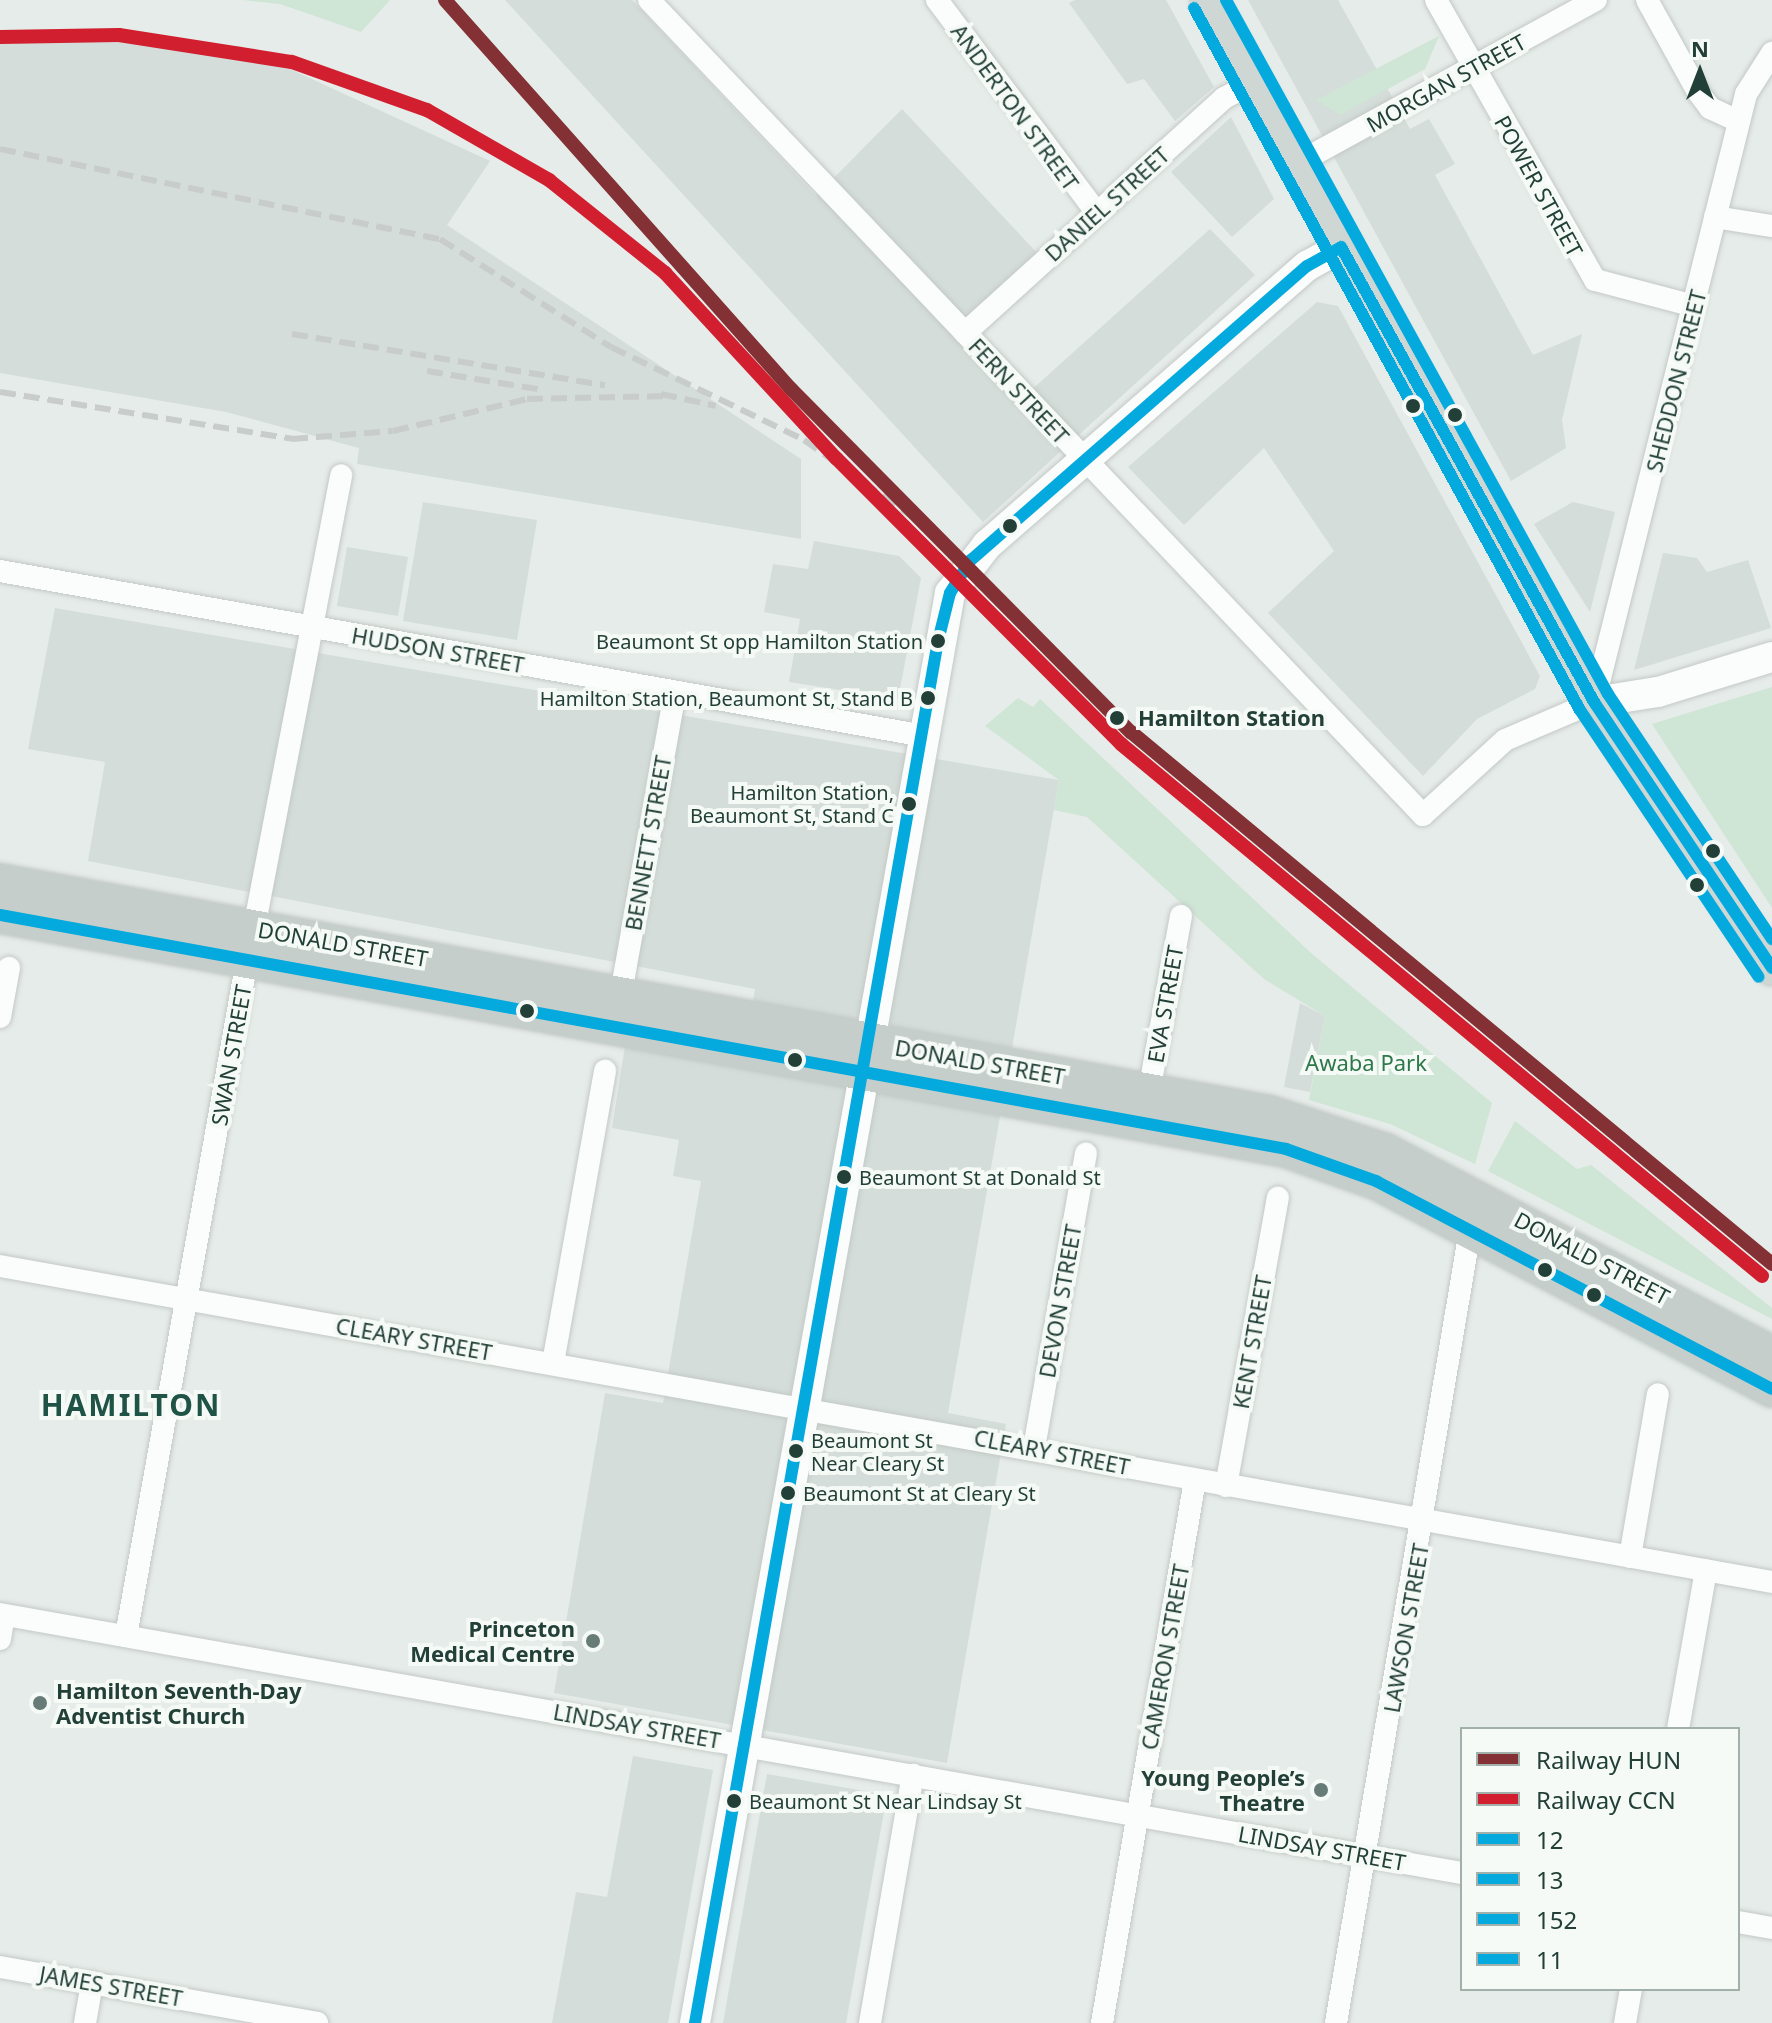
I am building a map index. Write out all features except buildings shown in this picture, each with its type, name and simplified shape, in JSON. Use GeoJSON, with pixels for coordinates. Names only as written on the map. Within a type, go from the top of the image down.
{"type":"FeatureCollection","features":[{"type":"Feature","properties":{"kind":"highway","name":"DONALD STREET"},"geometry":{"type":"LineString","coordinates":[[0,882],[250,944],[868,1057],[1286,1149],[1473,1214],[1772,1355]]}},
{"type":"Feature","properties":{"kind":"highway","name":"DONALD STREET"},"geometry":{"type":"LineString","coordinates":[[0,915],[621,993],[868,1057],[1149,1092],[1339,1133],[1772,1389]]}},
{"type":"Feature","properties":{"kind":"main road"},"geometry":{"type":"LineString","coordinates":[[1208,0],[1341,247],[1581,708],[1772,968]]}},
{"type":"Feature","properties":{"kind":"main road"},"geometry":{"type":"LineString","coordinates":[[695,2023],[747,1746],[941,625],[957,578],[987,545],[1087,465],[1307,266],[1341,247]]}},
{"type":"Feature","properties":{"kind":"main road"},"geometry":{"type":"LineString","coordinates":[[1581,708],[1658,692],[1772,657]]}},
{"type":"Feature","properties":{"kind":"street","name":"FERN STREET"},"geometry":{"type":"LineString","coordinates":[[649,0],[1087,465],[1423,815],[1505,740],[1581,708]]}},
{"type":"Feature","properties":{"kind":"street","name":"ANDERTON STREET"},"geometry":{"type":"LineString","coordinates":[[937,0],[1096,212]]}},
{"type":"Feature","properties":{"kind":"street","name":"POWER STREET"},"geometry":{"type":"LineString","coordinates":[[1436,0],[1595,280],[1694,306]]}},
{"type":"Feature","properties":{"kind":"street","name":"MORGAN STREET"},"geometry":{"type":"LineString","coordinates":[[1296,164],[1596,0]]}},
{"type":"Feature","properties":{"kind":"street"},"geometry":{"type":"LineString","coordinates":[[1647,0],[1710,108],[1738,121]]}},
{"type":"Feature","properties":{"kind":"street","name":"SHEDDON STREET"},"geometry":{"type":"LineString","coordinates":[[1581,708],[1694,306],[1738,121],[1767,58]]}},
{"type":"Feature","properties":{"kind":"street","name":"DANIEL STREET"},"geometry":{"type":"LineString","coordinates":[[965,333],[1224,98],[1254,83]]}},
{"type":"Feature","properties":{"kind":"street"},"geometry":{"type":"LineString","coordinates":[[1715,217],[1772,226]]}},
{"type":"Feature","properties":{"kind":"street","name":"SWAN STREET"},"geometry":{"type":"LineString","coordinates":[[126,1636],[250,944],[341,475]]}},
{"type":"Feature","properties":{"kind":"street","name":"HUDSON STREET"},"geometry":{"type":"LineString","coordinates":[[0,571],[675,694],[924,736]]}},
{"type":"Feature","properties":{"kind":"street","name":"BENNETT STREET"},"geometry":{"type":"LineString","coordinates":[[621,993],[675,694]]}},
{"type":"Feature","properties":{"kind":"street","name":"EVA STREET"},"geometry":{"type":"LineString","coordinates":[[1149,1092],[1181,916]]}},
{"type":"Feature","properties":{"kind":"street"},"geometry":{"type":"LineString","coordinates":[[0,1017],[9,968]]}},
{"type":"Feature","properties":{"kind":"street"},"geometry":{"type":"LineString","coordinates":[[553,1363],[605,1071]]}},
{"type":"Feature","properties":{"kind":"street","name":"DEVON STREET"},"geometry":{"type":"LineString","coordinates":[[1034,1448],[1086,1154]]}},
{"type":"Feature","properties":{"kind":"street","name":"KENT STREET"},"geometry":{"type":"LineString","coordinates":[[1226,1486],[1278,1198]]}},
{"type":"Feature","properties":{"kind":"street","name":"LAWSON STREET"},"geometry":{"type":"LineString","coordinates":[[1336,2023],[1424,1520],[1473,1214]]}},
{"type":"Feature","properties":{"kind":"street","name":"CLEARY STREET"},"geometry":{"type":"LineString","coordinates":[[0,1266],[806,1407],[1226,1486],[1772,1582]]}},
{"type":"Feature","properties":{"kind":"street"},"geometry":{"type":"LineString","coordinates":[[1630,1557],[1658,1394]]}},
{"type":"Feature","properties":{"kind":"street","name":"CAMERON STREET"},"geometry":{"type":"LineString","coordinates":[[1102,2023],[1195,1480]]}},
{"type":"Feature","properties":{"kind":"street"},"geometry":{"type":"LineString","coordinates":[[1678,1727],[1706,1570]]}},
{"type":"Feature","properties":{"kind":"street"},"geometry":{"type":"LineString","coordinates":[[0,1639],[2,1615]]}},
{"type":"Feature","properties":{"kind":"street","name":"LINDSAY STREET"},"geometry":{"type":"LineString","coordinates":[[2,1615],[1460,1873]]}},
{"type":"Feature","properties":{"kind":"street"},"geometry":{"type":"LineString","coordinates":[[870,2023],[913,1775]]}},
{"type":"Feature","properties":{"kind":"street"},"geometry":{"type":"LineString","coordinates":[[1740,1922],[1772,1928]]}},
{"type":"Feature","properties":{"kind":"street","name":"JAMES STREET"},"geometry":{"type":"LineString","coordinates":[[0,1967],[92,1983],[222,2015],[317,2023]]}},
{"type":"Feature","properties":{"kind":"street"},"geometry":{"type":"LineString","coordinates":[[85,2023],[92,1983]]}},
{"type":"Feature","properties":{"kind":"street"},"geometry":{"type":"LineString","coordinates":[[1625,2023],[1631,1991]]}},
{"type":"Feature","properties":{"kind":"shaded area"},"geometry":{"type":"Polygon","coordinates":[[[505,0],[632,0],[816,196],[902,109],[1040,256],[961,325],[1027,394],[1210,229],[1255,275],[983,522],[505,0]]]}},
{"type":"Feature","properties":{"kind":"shaded area"},"geometry":{"type":"Polygon","coordinates":[[[1075,0],[1166,0],[1214,87],[1175,121],[1144,79],[1127,84],[1069,3],[1075,0]]]}},
{"type":"Feature","properties":{"kind":"shaded area"},"geometry":{"type":"Polygon","coordinates":[[[1248,0],[1338,0],[1410,129],[1429,119],[1455,164],[1435,175],[1533,355],[1582,334],[1562,420],[1566,448],[1511,481],[1248,0]]]}},
{"type":"Feature","properties":{"kind":"shaded area"},"geometry":{"type":"Polygon","coordinates":[[[0,37],[240,46],[490,161],[447,225],[801,459],[801,539],[357,464],[359,448],[226,412],[0,373],[0,37]]]}},
{"type":"Feature","properties":{"kind":"shaded area"},"geometry":{"type":"Polygon","coordinates":[[[1231,117],[1274,199],[1232,237],[1171,172],[1231,117]]]}},
{"type":"Feature","properties":{"kind":"shaded area"},"geometry":{"type":"Polygon","coordinates":[[[1317,302],[1338,306],[1540,676],[1535,689],[1477,719],[1423,776],[1268,613],[1334,551],[1264,448],[1184,525],[1128,467],[1317,302]]]}},
{"type":"Feature","properties":{"kind":"shaded area"},"geometry":{"type":"Polygon","coordinates":[[[423,502],[537,520],[517,640],[403,621],[423,502]]]}},
{"type":"Feature","properties":{"kind":"shaded area"},"geometry":{"type":"Polygon","coordinates":[[[1573,502],[1615,512],[1590,612],[1534,524],[1573,502]]]}},
{"type":"Feature","properties":{"kind":"shaded area"},"geometry":{"type":"Polygon","coordinates":[[[814,541],[899,556],[921,578],[898,699],[789,682],[800,619],[764,612],[773,564],[808,569],[814,541]]]}},
{"type":"Feature","properties":{"kind":"shaded area"},"geometry":{"type":"Polygon","coordinates":[[[347,547],[408,557],[398,616],[337,606],[347,547]]]}},
{"type":"Feature","properties":{"kind":"shaded area"},"geometry":{"type":"Polygon","coordinates":[[[1663,553],[1697,558],[1707,572],[1748,560],[1771,628],[1634,670],[1663,553]]]}},
{"type":"Feature","properties":{"kind":"shaded area"},"geometry":{"type":"Polygon","coordinates":[[[55,608],[1059,780],[948,1413],[1006,1424],[947,1763],[554,1693],[605,1393],[663,1403],[701,1181],[673,1176],[679,1140],[612,1128],[625,1046],[743,1067],[755,989],[88,861],[105,762],[28,749],[55,608]]]}},
{"type":"Feature","properties":{"kind":"shaded area"},"geometry":{"type":"Polygon","coordinates":[[[1300,1003],[1325,1016],[1310,1092],[1284,1087],[1300,1003]]]}},
{"type":"Feature","properties":{"kind":"shaded area"},"geometry":{"type":"Polygon","coordinates":[[[633,1756],[713,1770],[668,2023],[552,2023],[576,1892],[607,1897],[633,1756]]]}},
{"type":"Feature","properties":{"kind":"shaded area"},"geometry":{"type":"Polygon","coordinates":[[[767,1774],[887,1795],[846,2023],[723,2023],[767,1774]]]}},
{"type":"Feature","properties":{"kind":"green space"},"geometry":{"type":"Polygon","coordinates":[[[243,0],[390,0],[361,32],[280,4],[243,0]]]}},
{"type":"Feature","properties":{"kind":"green space"},"geometry":{"type":"Polygon","coordinates":[[[1439,36],[1425,69],[1340,115],[1316,100],[1439,36]]]}},
{"type":"Feature","properties":{"kind":"green space"},"geometry":{"type":"Polygon","coordinates":[[[1772,687],[1772,908],[1652,724],[1772,687]]]}},
{"type":"Feature","properties":{"kind":"green space","name":"Awaba Park"},"geometry":{"type":"Polygon","coordinates":[[[1018,698],[1033,707],[1040,699],[1311,953],[1492,1103],[1475,1164],[1390,1124],[1309,1100],[1325,1016],[1264,979],[1087,817],[1054,810],[1059,780],[985,726],[1018,698]]]}},
{"type":"Feature","properties":{"kind":"green space"},"geometry":{"type":"Polygon","coordinates":[[[1515,1121],[1577,1169],[1591,1165],[1772,1308],[1772,1319],[1488,1171],[1515,1121]]]}},
{"type":"Feature","properties":{"kind":"railway"},"geometry":{"type":"LineString","coordinates":[[0,149],[440,239],[611,347],[804,440],[918,521]]}},
{"type":"Feature","properties":{"kind":"railway"},"geometry":{"type":"LineString","coordinates":[[292,334],[605,385]]}},
{"type":"Feature","properties":{"kind":"railway"},"geometry":{"type":"LineString","coordinates":[[427,371],[543,390]]}},
{"type":"Feature","properties":{"kind":"railway"},"geometry":{"type":"LineString","coordinates":[[0,392],[292,439],[393,431],[527,399],[669,396]]}},
{"type":"Feature","properties":{"kind":"railway"},"geometry":{"type":"LineString","coordinates":[[661,394],[716,406]]}},
{"type":"Feature","properties":{"kind":"rail line","name":"HUN"},"geometry":{"type":"LineString","coordinates":[[445,0],[791,389],[1131,732],[1772,1264]]}},
{"type":"Feature","properties":{"kind":"rail line","name":"CCN"},"geometry":{"type":"LineString","coordinates":[[0,37],[119,35],[292,62],[427,110],[549,180],[665,273],[836,458],[1121,744],[1762,1276]]}},
{"type":"Feature","properties":{"kind":"transit line","name":"11"},"geometry":{"type":"LineString","coordinates":[[1226,0],[1608,694],[1772,939]]}},
{"type":"Feature","properties":{"kind":"transit line","name":"152"},"geometry":{"type":"LineString","coordinates":[[1194,8],[1580,710],[1759,977]]}},
{"type":"Feature","properties":{"kind":"transit line","name":"13"},"geometry":{"type":"LineString","coordinates":[[695,2023],[938,641],[950,593],[971,560],[1307,266],[1341,247],[1594,702],[1772,968]]}},
{"type":"Feature","properties":{"kind":"transit line","name":"12"},"geometry":{"type":"LineString","coordinates":[[0,915],[1286,1149],[1376,1181],[1772,1389]]}},
{"type":"Feature","properties":{"kind":"place","name":"Beaumont St opp Hamilton Station"},"geometry":{"type":"Point","coordinates":[938,641]}},
{"type":"Feature","properties":{"kind":"place","name":"Hamilton Station, Beaumont St, Stand B"},"geometry":{"type":"Point","coordinates":[928,698]}},
{"type":"Feature","properties":{"kind":"place","name":"Hamilton Station"},"geometry":{"type":"Point","coordinates":[1117,718]}},
{"type":"Feature","properties":{"kind":"place","name":"Hamilton Station, Beaumont St, Stand C"},"geometry":{"type":"Point","coordinates":[909,804]}},
{"type":"Feature","properties":{"kind":"place","name":"Beaumont St at Donald St"},"geometry":{"type":"Point","coordinates":[844,1177]}},
{"type":"Feature","properties":{"kind":"place","name":"Beaumont St Near Cleary St"},"geometry":{"type":"Point","coordinates":[796,1451]}},
{"type":"Feature","properties":{"kind":"place","name":"Beaumont St at Cleary St"},"geometry":{"type":"Point","coordinates":[788,1493]}},
{"type":"Feature","properties":{"kind":"place","name":"Princeton Medical Centre"},"geometry":{"type":"Point","coordinates":[593,1641]}},
{"type":"Feature","properties":{"kind":"place","name":"Hamilton Seventh-Day Adventist Church"},"geometry":{"type":"Point","coordinates":[40,1703]}},
{"type":"Feature","properties":{"kind":"place","name":"Young People’s Theatre"},"geometry":{"type":"Point","coordinates":[1321,1790]}},
{"type":"Feature","properties":{"kind":"place","name":"Beaumont St Near Lindsay St"},"geometry":{"type":"Point","coordinates":[734,1801]}},
{"type":"Feature","properties":{"kind":"district","name":"HAMILTON"},"geometry":{"type":"Point","coordinates":[131,1405]}}]}
